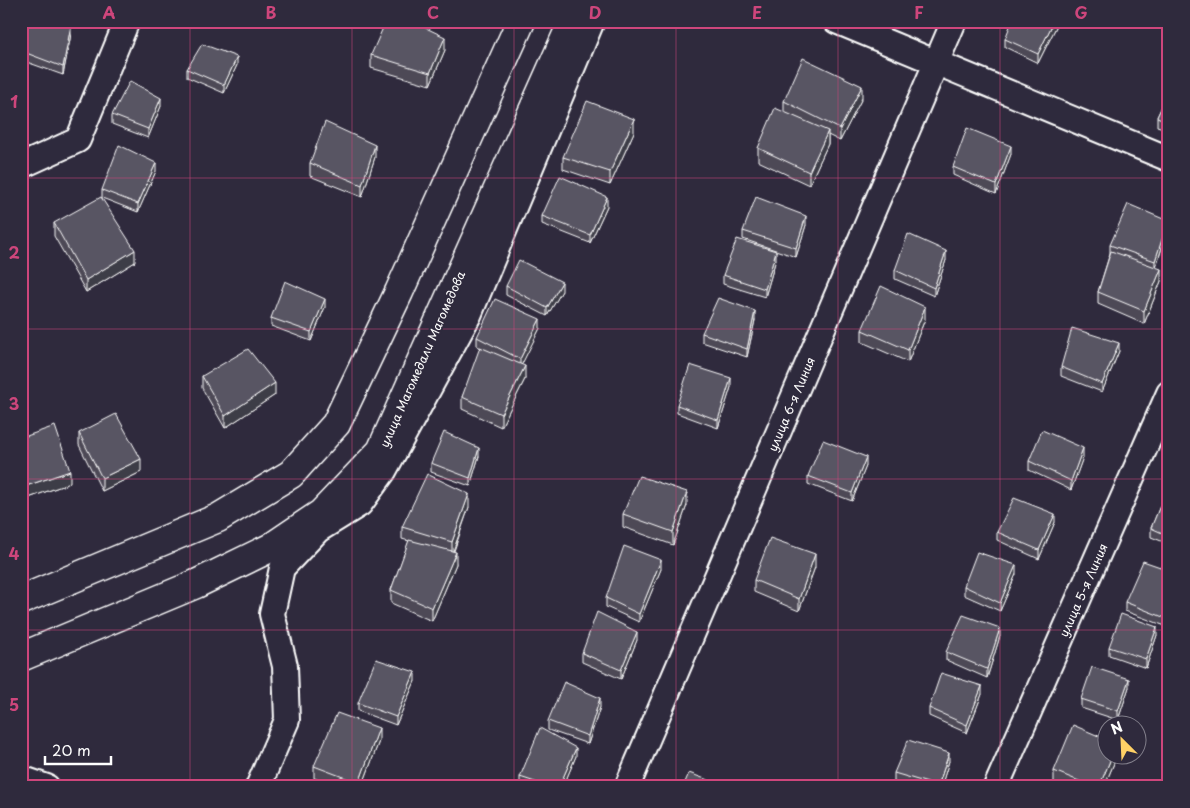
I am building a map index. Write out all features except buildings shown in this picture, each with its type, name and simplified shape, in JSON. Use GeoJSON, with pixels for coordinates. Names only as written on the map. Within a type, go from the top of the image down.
{"type":"FeatureCollection","features":[{"type":"Feature","properties":{"kind":"main road"},"geometry":{"type":"LineString","coordinates":[[21,600],[218,518],[291,474],[336,424],[399,292],[522,21]]}},
{"type":"Feature","properties":{"kind":"main road","name":"улица Магомедали Магомедова"},"geometry":{"type":"LineString","coordinates":[[21,657],[196,584],[270,548],[322,513],[381,451],[573,21]]}},
{"type":"Feature","properties":{"kind":"street"},"geometry":{"type":"LineString","coordinates":[[21,166],[78,140],[127,21]]}},
{"type":"Feature","properties":{"kind":"street"},"geometry":{"type":"LineString","coordinates":[[258,787],[287,720],[285,666],[272,614],[282,568],[318,530],[360,504],[384,471],[469,315],[592,21]]}},
{"type":"Feature","properties":{"kind":"street"},"geometry":{"type":"LineString","coordinates":[[836,21],[1169,159]]}},
{"type":"Feature","properties":{"kind":"street","name":"улица 6-я Линия"},"geometry":{"type":"LineString","coordinates":[[627,787],[954,21]]}},
{"type":"Feature","properties":{"kind":"street","name":"улица 5-я Линия"},"geometry":{"type":"LineString","coordinates":[[996,787],[1169,393]]}},
{"type":"Feature","properties":{"kind":"street"},"geometry":{"type":"LineString","coordinates":[[21,778],[47,787]]}}]}
